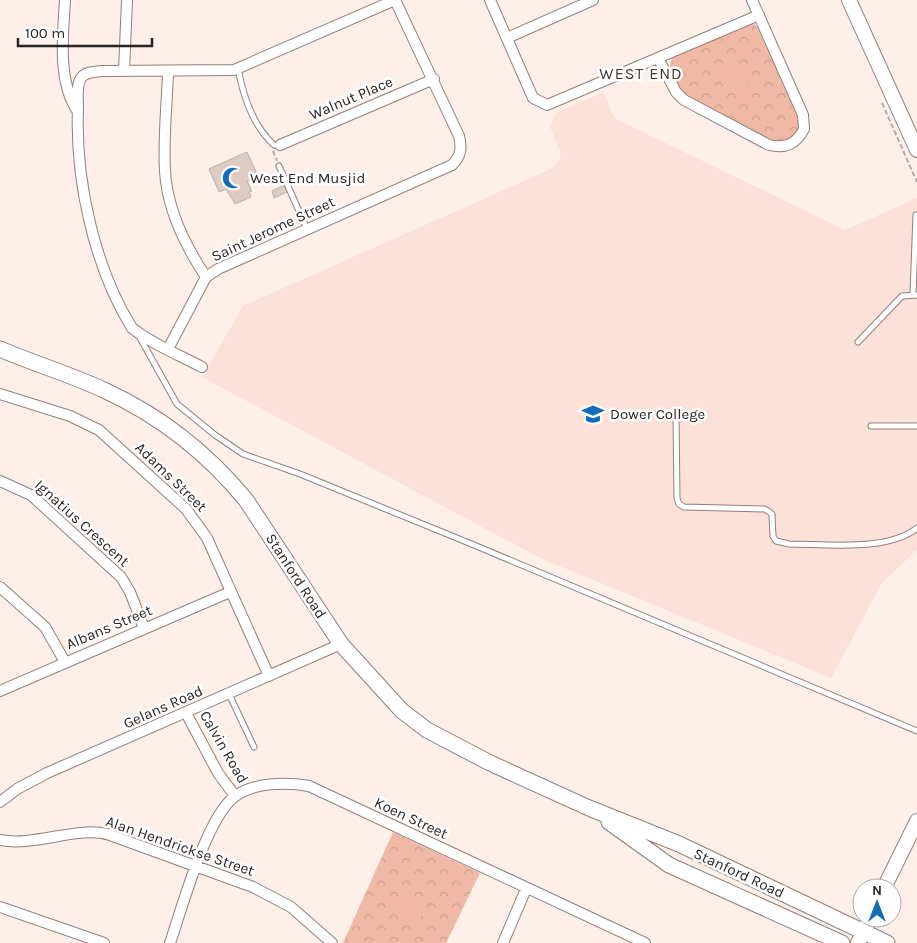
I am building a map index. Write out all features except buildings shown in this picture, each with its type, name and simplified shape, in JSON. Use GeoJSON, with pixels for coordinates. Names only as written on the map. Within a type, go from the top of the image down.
{"type":"FeatureCollection","features":[{"type":"Feature","properties":{"kind":"main road","name":"Stanford Road"},"geometry":{"type":"LineString","coordinates":[[0,349],[107,391],[188,442],[228,478],[246,500],[341,644],[402,711],[427,730],[490,763],[589,808],[679,844],[860,937],[887,943]]}},
{"type":"Feature","properties":{"kind":"main road","name":"Stanford Road"},"geometry":{"type":"LineString","coordinates":[[589,808],[668,865],[842,943]]}},
{"type":"Feature","properties":{"kind":"street"},"geometry":{"type":"LineString","coordinates":[[65,0],[65,83],[71,101],[78,112]]}},
{"type":"Feature","properties":{"kind":"street"},"geometry":{"type":"LineString","coordinates":[[124,71],[127,0]]}},
{"type":"Feature","properties":{"kind":"street"},"geometry":{"type":"LineString","coordinates":[[202,367],[138,333],[126,319],[101,262],[80,173],[78,112],[79,84],[82,78],[89,72],[168,72],[238,68],[396,0]]}},
{"type":"Feature","properties":{"kind":"street","name":"Saint Jerome Street"},"geometry":{"type":"LineString","coordinates":[[168,349],[206,277],[307,229],[452,165],[457,160],[461,146],[459,136],[396,0]]}},
{"type":"Feature","properties":{"kind":"street"},"geometry":{"type":"LineString","coordinates":[[490,0],[533,98],[540,104],[551,105],[759,15]]}},
{"type":"Feature","properties":{"kind":"street"},"geometry":{"type":"LineString","coordinates":[[507,38],[593,0]]}},
{"type":"Feature","properties":{"kind":"street"},"geometry":{"type":"LineString","coordinates":[[658,58],[676,92],[684,100],[769,144],[787,146],[798,139],[804,129],[803,115],[752,0]]}},
{"type":"Feature","properties":{"kind":"street"},"geometry":{"type":"LineString","coordinates":[[850,0],[917,150]]}},
{"type":"Feature","properties":{"kind":"street"},"geometry":{"type":"LineString","coordinates":[[168,72],[165,171],[169,196],[196,262],[206,277]]}},
{"type":"Feature","properties":{"kind":"street","name":"Walnut Place"},"geometry":{"type":"LineString","coordinates":[[277,146],[434,79]]}},
{"type":"Feature","properties":{"kind":"street","name":"Adams Street"},"geometry":{"type":"LineString","coordinates":[[0,394],[70,416],[86,423],[110,438],[186,508],[200,526],[269,676]]}},
{"type":"Feature","properties":{"kind":"street","name":"Ignatius Crescent"},"geometry":{"type":"LineString","coordinates":[[0,481],[31,496],[121,577],[130,592],[144,628]]}},
{"type":"Feature","properties":{"kind":"street"},"geometry":{"type":"LineString","coordinates":[[0,586],[45,627],[65,662]]}},
{"type":"Feature","properties":{"kind":"street","name":"Albans Street"},"geometry":{"type":"LineString","coordinates":[[0,691],[230,592]]}},
{"type":"Feature","properties":{"kind":"street","name":"Gelans Road"},"geometry":{"type":"LineString","coordinates":[[0,802],[16,789],[47,773],[341,644]]}},
{"type":"Feature","properties":{"kind":"street","name":"Calvin Road"},"geometry":{"type":"LineString","coordinates":[[186,713],[218,773],[235,796]]}},
{"type":"Feature","properties":{"kind":"street","name":"Koen Street"},"geometry":{"type":"LineString","coordinates":[[235,796],[271,785],[296,783],[309,786],[645,943]]}},
{"type":"Feature","properties":{"kind":"street"},"geometry":{"type":"LineString","coordinates":[[170,943],[196,868],[213,828],[225,807],[235,796]]}},
{"type":"Feature","properties":{"kind":"street"},"geometry":{"type":"LineString","coordinates":[[889,878],[917,821]]}},
{"type":"Feature","properties":{"kind":"street","name":"Alan Hendrickse Street"},"geometry":{"type":"LineString","coordinates":[[0,840],[20,842],[100,833],[254,887],[284,903],[332,943]]}},
{"type":"Feature","properties":{"kind":"street"},"geometry":{"type":"LineString","coordinates":[[502,943],[526,889]]}},
{"type":"Feature","properties":{"kind":"street"},"geometry":{"type":"LineString","coordinates":[[0,907],[104,943]]}},
{"type":"Feature","properties":{"kind":"lane"},"geometry":{"type":"LineString","coordinates":[[238,68],[242,88],[253,116],[264,134],[277,146]]}},
{"type":"Feature","properties":{"kind":"lane"},"geometry":{"type":"LineString","coordinates":[[278,164],[307,229]]}},
{"type":"Feature","properties":{"kind":"lane"},"geometry":{"type":"LineString","coordinates":[[858,342],[902,296],[915,294],[916,215]]}},
{"type":"Feature","properties":{"kind":"lane"},"geometry":{"type":"LineString","coordinates":[[138,333],[150,358],[177,404],[215,435],[243,454],[300,474],[474,545],[917,731]]}},
{"type":"Feature","properties":{"kind":"lane"},"geometry":{"type":"LineString","coordinates":[[676,414],[677,498],[679,504],[684,507],[766,509],[772,514],[773,536],[776,541],[789,544],[877,543],[908,536],[917,528]]}},
{"type":"Feature","properties":{"kind":"lane"},"geometry":{"type":"LineString","coordinates":[[871,426],[917,426]]}},
{"type":"Feature","properties":{"kind":"lane"},"geometry":{"type":"LineString","coordinates":[[229,694],[254,747]]}},
{"type":"Feature","properties":{"kind":"path"},"geometry":{"type":"LineString","coordinates":[[277,146],[281,155],[278,164]]}},
{"type":"Feature","properties":{"kind":"path"},"geometry":{"type":"LineString","coordinates":[[277,146],[278,164]]}},
{"type":"Feature","properties":{"kind":"shaded area","name":"Dower College"},"geometry":{"type":"Polygon","coordinates":[[[604,92],[612,114],[616,119],[845,230],[917,198],[917,550],[882,583],[831,678],[540,558],[202,377],[243,306],[553,168],[559,160],[561,153],[550,127],[556,113],[604,92]]]}},
{"type":"Feature","properties":{"kind":"green space"},"geometry":{"type":"Polygon","coordinates":[[[749,24],[754,24],[762,32],[799,116],[800,124],[798,130],[789,140],[783,142],[767,139],[706,108],[681,90],[673,80],[670,69],[673,57],[749,24]]]}},
{"type":"Feature","properties":{"kind":"green space"},"geometry":{"type":"Polygon","coordinates":[[[736,62],[748,86],[736,91],[724,67],[736,62]]]}},
{"type":"Feature","properties":{"kind":"green space"},"geometry":{"type":"Polygon","coordinates":[[[393,832],[480,873],[446,943],[343,943],[393,832]]]}},
{"type":"Feature","properties":{"kind":"green space"},"geometry":{"type":"Polygon","coordinates":[[[400,899],[424,911],[418,923],[395,910],[400,899]]]}},
{"type":"Feature","properties":{"kind":"place","name":"West End Musjid"},"geometry":{"type":"Point","coordinates":[233,178]}},
{"type":"Feature","properties":{"kind":"place","name":"Dower College"},"geometry":{"type":"Point","coordinates":[593,414]}},
{"type":"Feature","properties":{"kind":"district","name":"WEST END"},"geometry":{"type":"Point","coordinates":[641,73]}}]}
